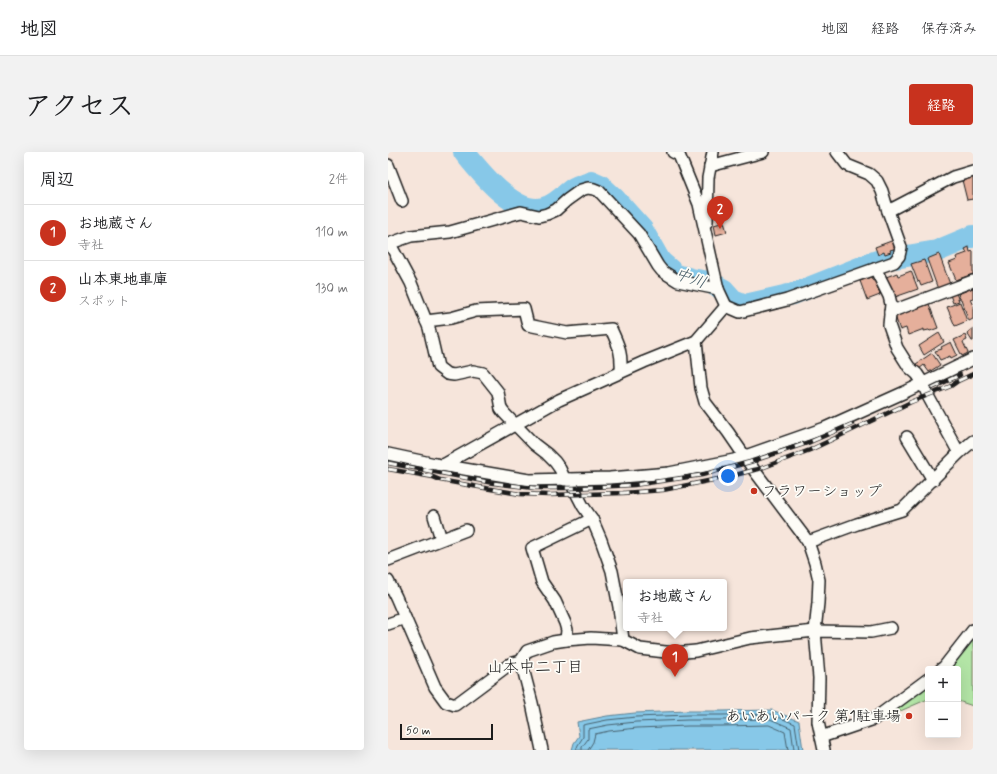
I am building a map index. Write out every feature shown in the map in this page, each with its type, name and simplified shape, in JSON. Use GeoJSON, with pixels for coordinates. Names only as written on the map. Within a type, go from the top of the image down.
{"type":"FeatureCollection","features":[{"type":"Feature","properties":{"kind":"street"},"geometry":{"type":"LineString","coordinates":[[673,152],[679,155],[698,204],[718,288],[726,306],[740,312],[786,300],[875,269],[894,262],[899,256],[901,247],[882,191],[877,181],[869,174],[847,165],[837,152]]}},
{"type":"Feature","properties":{"kind":"street"},"geometry":{"type":"LineString","coordinates":[[707,238],[708,178],[713,152]]}},
{"type":"Feature","properties":{"kind":"street"},"geometry":{"type":"LineString","coordinates":[[710,166],[763,152]]}},
{"type":"Feature","properties":{"kind":"street"},"geometry":{"type":"LineString","coordinates":[[388,165],[402,200]]}},
{"type":"Feature","properties":{"kind":"street"},"geometry":{"type":"LineString","coordinates":[[888,211],[953,177],[973,171]]}},
{"type":"Feature","properties":{"kind":"street"},"geometry":{"type":"LineString","coordinates":[[623,640],[619,607],[612,571],[592,519],[555,462],[534,444],[504,413],[501,409],[498,392],[482,373],[473,371],[454,375],[447,374],[438,368],[429,328],[411,282],[389,244],[411,236],[450,232],[521,212],[539,216],[547,214],[556,210],[581,190],[588,188],[599,192],[639,234],[662,271],[678,281],[718,288]]}},
{"type":"Feature","properties":{"kind":"street"},"geometry":{"type":"LineString","coordinates":[[875,269],[889,296],[891,304],[889,325],[897,348],[909,367],[917,374],[923,383],[928,396],[960,453]]}},
{"type":"Feature","properties":{"kind":"street"},"geometry":{"type":"LineString","coordinates":[[890,312],[973,281]]}},
{"type":"Feature","properties":{"kind":"street"},"geometry":{"type":"LineString","coordinates":[[443,465],[559,400],[696,341],[726,306]]}},
{"type":"Feature","properties":{"kind":"street"},"geometry":{"type":"LineString","coordinates":[[426,321],[451,318],[476,310],[524,310],[528,325],[567,333],[611,329],[618,342],[622,358],[621,372]]}},
{"type":"Feature","properties":{"kind":"street"},"geometry":{"type":"LineString","coordinates":[[696,341],[701,388],[705,402],[808,542],[815,563],[819,580],[815,632],[819,678],[818,722],[824,750]]}},
{"type":"Feature","properties":{"kind":"street"},"geometry":{"type":"LineString","coordinates":[[388,454],[529,480],[610,478],[669,473],[734,460],[825,428],[973,359]]}},
{"type":"Feature","properties":{"kind":"street"},"geometry":{"type":"LineString","coordinates":[[907,437],[933,480]]}},
{"type":"Feature","properties":{"kind":"street"},"geometry":{"type":"LineString","coordinates":[[808,542],[857,524],[902,510],[973,441]]}},
{"type":"Feature","properties":{"kind":"street"},"geometry":{"type":"LineString","coordinates":[[434,516],[442,539]]}},
{"type":"Feature","properties":{"kind":"street"},"geometry":{"type":"LineString","coordinates":[[566,640],[567,630],[565,623],[555,601],[542,582],[532,548],[592,519]]}},
{"type":"Feature","properties":{"kind":"street"},"geometry":{"type":"LineString","coordinates":[[388,560],[466,530]]}},
{"type":"Feature","properties":{"kind":"street"},"geometry":{"type":"LineString","coordinates":[[388,581],[435,687],[446,702],[455,705],[510,664],[521,661],[527,651],[553,642],[591,638],[623,640],[640,649],[674,653],[696,651],[750,638],[815,632],[871,632],[891,628]]}},
{"type":"Feature","properties":{"kind":"street"},"geometry":{"type":"LineString","coordinates":[[388,624],[405,618]]}},
{"type":"Feature","properties":{"kind":"street"},"geometry":{"type":"LineString","coordinates":[[945,666],[973,630]]}},
{"type":"Feature","properties":{"kind":"street"},"geometry":{"type":"LineString","coordinates":[[521,661],[542,750]]}},
{"type":"Feature","properties":{"kind":"street"},"geometry":{"type":"LineString","coordinates":[[821,737],[874,719],[925,680]]}},
{"type":"Feature","properties":{"kind":"green space"},"geometry":{"type":"Polygon","coordinates":[[[973,636],[973,706],[961,702],[961,666],[948,666],[973,636]]]}},
{"type":"Feature","properties":{"kind":"green space"},"geometry":{"type":"Polygon","coordinates":[[[925,684],[925,700],[868,725],[925,684]]]}},
{"type":"Feature","properties":{"kind":"water"},"geometry":{"type":"Polygon","coordinates":[[[772,710],[799,721],[803,750],[572,750],[574,743],[579,736],[577,722],[607,716],[635,713],[688,711],[772,710]]]}},
{"type":"Feature","properties":{"kind":"building"},"geometry":{"type":"Polygon","coordinates":[[[973,177],[973,199],[967,200],[962,180],[973,177]]]}},
{"type":"Feature","properties":{"kind":"building"},"geometry":{"type":"Polygon","coordinates":[[[724,222],[727,232],[716,235],[714,225],[724,222]]]}},
{"type":"Feature","properties":{"kind":"building"},"geometry":{"type":"Polygon","coordinates":[[[894,240],[897,248],[890,250],[891,252],[885,254],[884,252],[878,255],[875,247],[894,240]]]}},
{"type":"Feature","properties":{"kind":"building"},"geometry":{"type":"Polygon","coordinates":[[[969,247],[970,252],[973,251],[973,274],[956,280],[949,263],[957,260],[956,257],[967,253],[965,249],[969,247]]]}},
{"type":"Feature","properties":{"kind":"building"},"geometry":{"type":"Polygon","coordinates":[[[939,254],[951,287],[939,292],[927,259],[939,254]]]}},
{"type":"Feature","properties":{"kind":"building"},"geometry":{"type":"Polygon","coordinates":[[[924,260],[932,282],[921,286],[911,264],[924,260]]]}},
{"type":"Feature","properties":{"kind":"building"},"geometry":{"type":"Polygon","coordinates":[[[911,271],[918,289],[895,297],[886,277],[897,273],[898,276],[911,271]]]}},
{"type":"Feature","properties":{"kind":"building"},"geometry":{"type":"Polygon","coordinates":[[[871,277],[873,281],[875,280],[880,295],[867,300],[860,281],[871,277]]]}},
{"type":"Feature","properties":{"kind":"building"},"geometry":{"type":"Polygon","coordinates":[[[973,288],[973,298],[970,299],[973,306],[973,319],[969,321],[958,294],[973,288]]]}},
{"type":"Feature","properties":{"kind":"building"},"geometry":{"type":"Polygon","coordinates":[[[956,293],[959,301],[953,303],[950,295],[956,293]]]}},
{"type":"Feature","properties":{"kind":"building"},"geometry":{"type":"Polygon","coordinates":[[[960,302],[967,321],[955,326],[947,307],[960,302]]]}},
{"type":"Feature","properties":{"kind":"building"},"geometry":{"type":"Polygon","coordinates":[[[929,304],[938,328],[930,331],[924,331],[924,329],[908,335],[906,328],[900,330],[895,316],[929,304]]]}},
{"type":"Feature","properties":{"kind":"building"},"geometry":{"type":"Polygon","coordinates":[[[973,328],[973,341],[972,341],[967,333],[973,328]]]}},
{"type":"Feature","properties":{"kind":"building"},"geometry":{"type":"Polygon","coordinates":[[[939,333],[944,342],[924,355],[919,346],[939,333]]]}},
{"type":"Feature","properties":{"kind":"building"},"geometry":{"type":"Polygon","coordinates":[[[965,335],[967,340],[963,342],[968,353],[962,356],[954,340],[965,335]]]}},
{"type":"Feature","properties":{"kind":"building"},"geometry":{"type":"Polygon","coordinates":[[[951,342],[957,355],[940,360],[935,351],[942,349],[941,347],[951,342]]]}},
{"type":"Feature","properties":{"kind":"building"},"geometry":{"type":"Polygon","coordinates":[[[932,353],[940,365],[929,372],[924,365],[919,369],[916,364],[932,353]]]}},
{"type":"Feature","properties":{"kind":"waterway","name":"中川"},"geometry":{"type":"LineString","coordinates":[[464,152],[490,182],[501,192],[513,201],[525,207],[537,209],[549,206],[574,188],[591,181],[600,185],[642,229],[660,261],[676,275],[709,282],[724,290],[733,300],[745,305],[793,294],[877,261],[937,251],[973,236]]}},
{"type":"Feature","properties":{"kind":"railway"},"geometry":{"type":"LineString","coordinates":[[388,469],[520,494],[549,495],[623,493],[663,490],[759,469],[810,450],[911,402],[951,386],[973,374]]}},
{"type":"Feature","properties":{"kind":"railway"},"geometry":{"type":"LineString","coordinates":[[932,388],[960,375]]}},
{"type":"Feature","properties":{"kind":"railway"},"geometry":{"type":"LineString","coordinates":[[388,463],[493,483],[534,488],[634,485],[702,475],[750,462],[810,442],[852,424]]}},
{"type":"Feature","properties":{"kind":"place","name":"山本東地車庫"},"geometry":{"type":"Point","coordinates":[720,229]}},
{"type":"Feature","properties":{"kind":"place","name":"フラワーショップ"},"geometry":{"type":"Point","coordinates":[754,491]}},
{"type":"Feature","properties":{"kind":"place","name":"お地蔵さん"},"geometry":{"type":"Point","coordinates":[675,677]}},
{"type":"Feature","properties":{"kind":"place","name":"あいあいパーク 第1駐車場"},"geometry":{"type":"Point","coordinates":[909,716]}},
{"type":"Feature","properties":{"kind":"district","name":"山本中二丁目"},"geometry":{"type":"Point","coordinates":[535,666]}}]}
